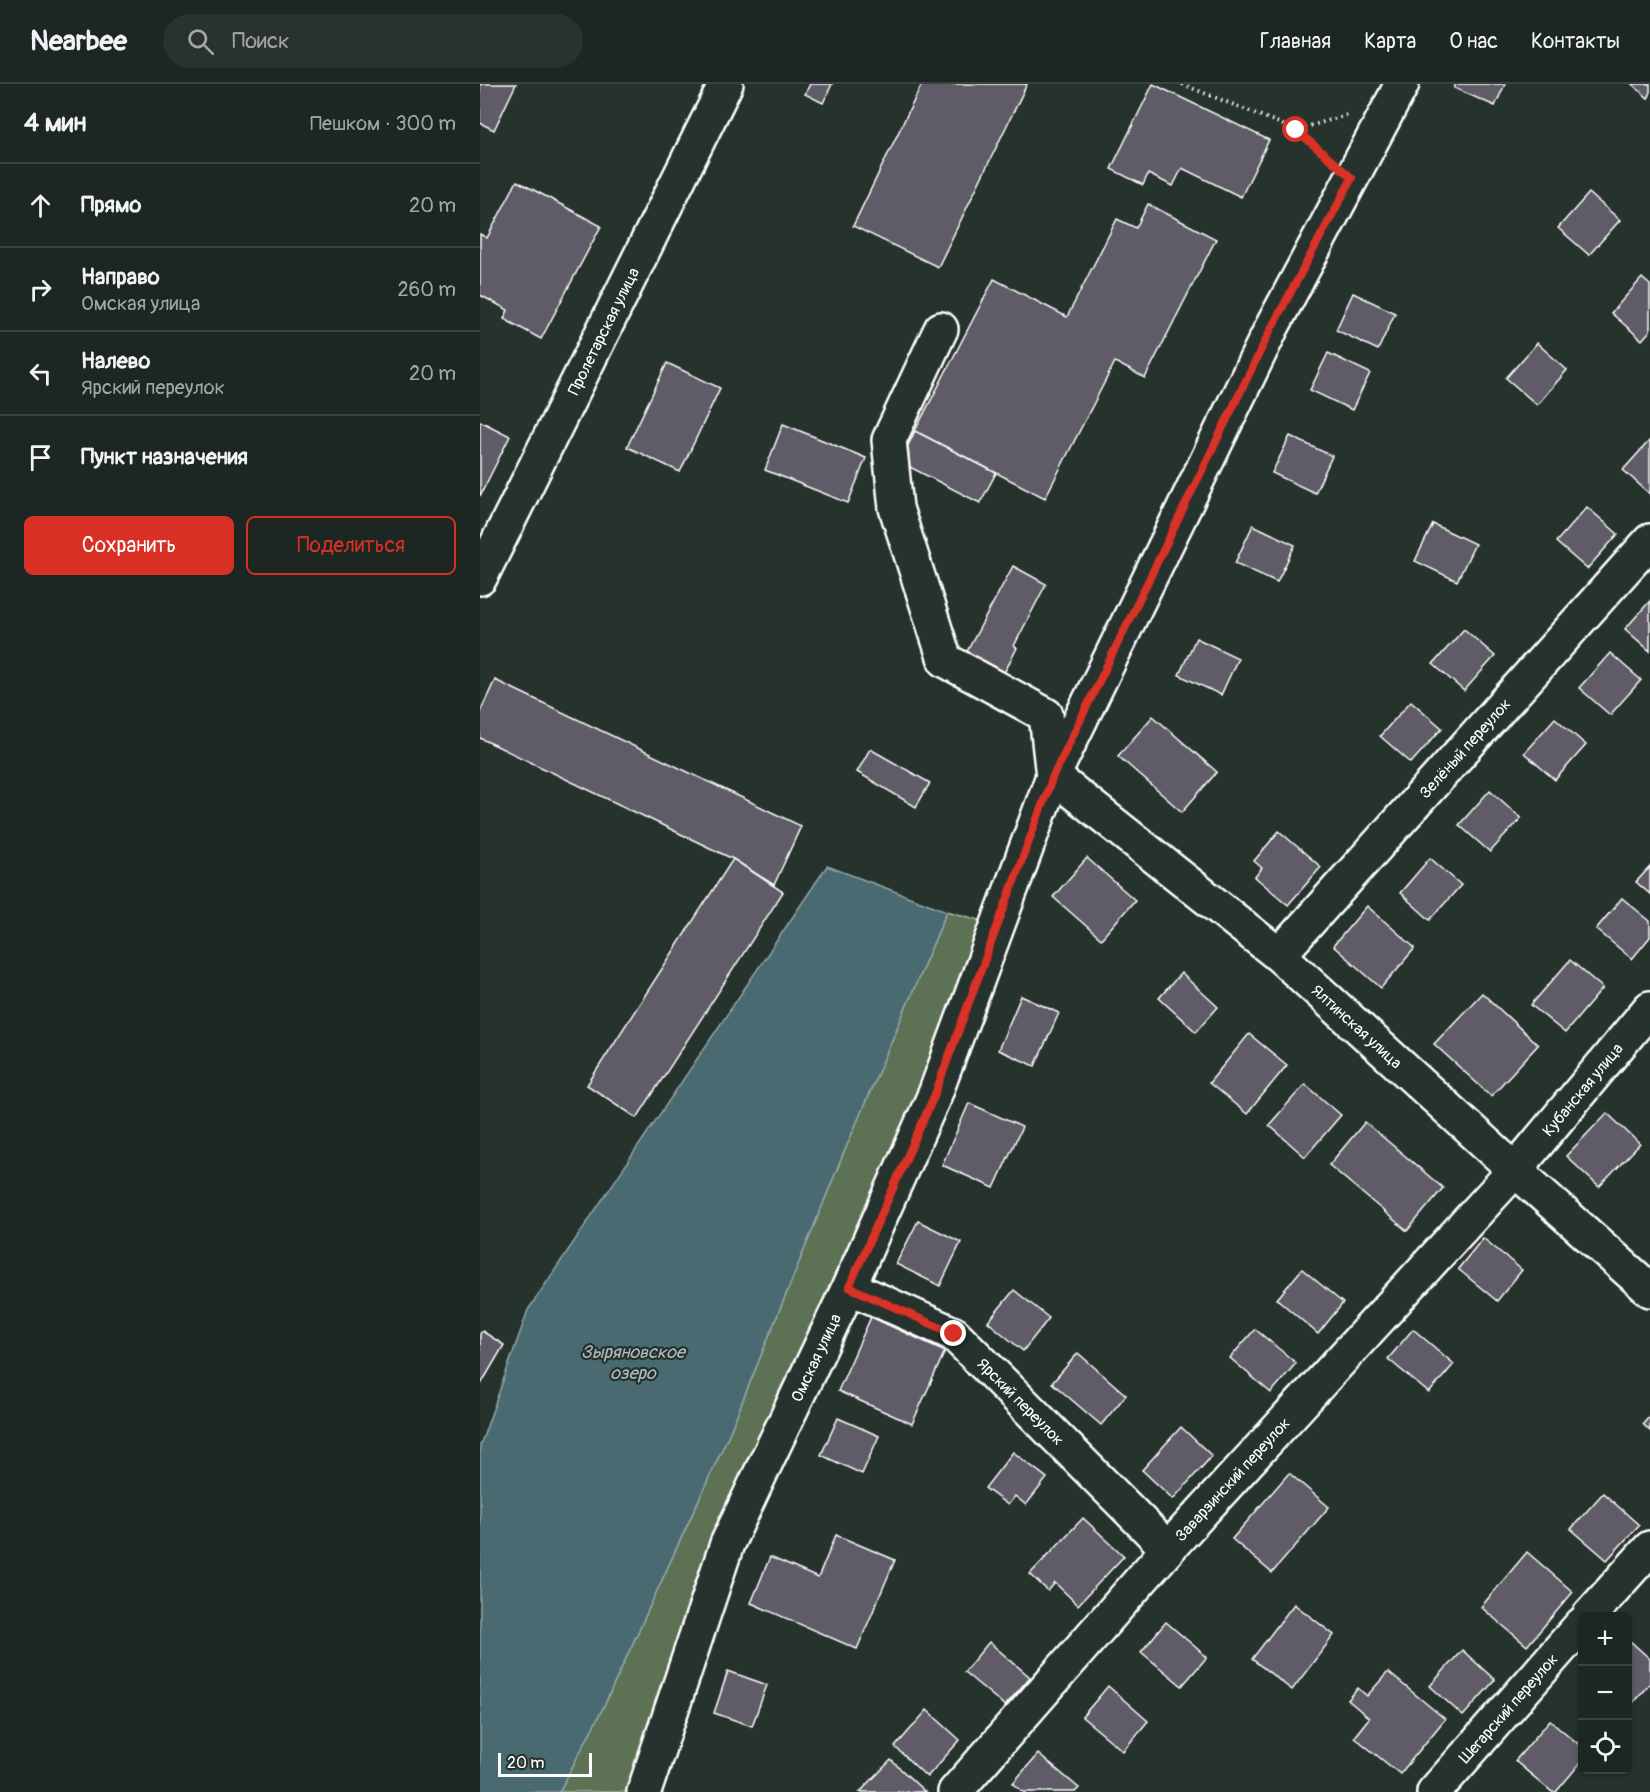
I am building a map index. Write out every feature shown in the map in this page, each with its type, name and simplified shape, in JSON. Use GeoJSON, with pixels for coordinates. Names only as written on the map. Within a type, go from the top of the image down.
{"type":"FeatureCollection","features":[{"type":"Feature","properties":{"kind":"street","name":"Пролетарская улица"},"geometry":{"type":"LineString","coordinates":[[480,578],[726,84]]}},
{"type":"Feature","properties":{"kind":"street","name":"Омская улица"},"geometry":{"type":"LineString","coordinates":[[646,1791],[727,1544],[849,1287],[935,1094],[1053,776],[1272,327],[1397,93]]}},
{"type":"Feature","properties":{"kind":"street"},"geometry":{"type":"LineString","coordinates":[[941,329],[889,440],[896,508],[945,660],[1046,715],[1053,776]]}},
{"type":"Feature","properties":{"kind":"street","name":"Зелёный переулок"},"geometry":{"type":"LineString","coordinates":[[1279,955],[1650,541]]}},
{"type":"Feature","properties":{"kind":"street","name":"Ялтинская улица"},"geometry":{"type":"LineString","coordinates":[[1053,776],[1279,955],[1650,1290]]}},
{"type":"Feature","properties":{"kind":"street","name":"Кубанская улица"},"geometry":{"type":"LineString","coordinates":[[1515,1170],[1650,1008]]}},
{"type":"Feature","properties":{"kind":"street","name":"Заварзинский переулок"},"geometry":{"type":"LineString","coordinates":[[956,1792],[1168,1549],[1515,1170]]}},
{"type":"Feature","properties":{"kind":"street","name":"Ярский переулок"},"geometry":{"type":"LineString","coordinates":[[849,1287],[954,1334],[1168,1549]]}},
{"type":"Feature","properties":{"kind":"street"},"geometry":{"type":"LineString","coordinates":[[1593,1612],[1650,1548]]}},
{"type":"Feature","properties":{"kind":"street","name":"Шегарский переулок"},"geometry":{"type":"LineString","coordinates":[[1434,1792],[1578,1629]]}},
{"type":"Feature","properties":{"kind":"path"},"geometry":{"type":"LineString","coordinates":[[1182,84],[1296,130],[1352,178]]}},
{"type":"Feature","properties":{"kind":"path"},"geometry":{"type":"LineString","coordinates":[[1296,130],[1397,93]]}},
{"type":"Feature","properties":{"kind":"green space"},"geometry":{"type":"Polygon","coordinates":[[[947,911],[983,921],[920,1090],[634,1792],[559,1792],[604,1706],[729,1434],[842,1157],[947,911]]]}},
{"type":"Feature","properties":{"kind":"water","name":"Зыряновское озеро"},"geometry":{"type":"Polygon","coordinates":[[[827,866],[947,911],[842,1157],[729,1434],[604,1706],[559,1792],[480,1792],[480,1446],[528,1310],[827,866]]]}},
{"type":"Feature","properties":{"kind":"building"},"geometry":{"type":"Polygon","coordinates":[[[480,84],[516,84],[494,130],[480,123],[480,84]]]}},
{"type":"Feature","properties":{"kind":"building"},"geometry":{"type":"Polygon","coordinates":[[[810,84],[832,84],[823,103],[805,94],[810,84]]]}},
{"type":"Feature","properties":{"kind":"building"},"geometry":{"type":"Polygon","coordinates":[[[922,84],[1027,84],[938,267],[853,226],[922,84]]]}},
{"type":"Feature","properties":{"kind":"building"},"geometry":{"type":"Polygon","coordinates":[[[1153,84],[1269,140],[1241,197],[1182,168],[1173,186],[1148,174],[1143,185],[1111,169],[1153,84]]]}},
{"type":"Feature","properties":{"kind":"building"},"geometry":{"type":"Polygon","coordinates":[[[1456,84],[1505,84],[1495,106],[1454,88],[1456,84]]]}},
{"type":"Feature","properties":{"kind":"building"},"geometry":{"type":"Polygon","coordinates":[[[1632,84],[1650,84],[1648,98],[1632,84]]]}},
{"type":"Feature","properties":{"kind":"building"},"geometry":{"type":"Polygon","coordinates":[[[517,181],[601,226],[541,339],[504,319],[508,310],[480,295],[480,234],[487,238],[517,181]]]}},
{"type":"Feature","properties":{"kind":"building"},"geometry":{"type":"Polygon","coordinates":[[[1589,193],[1620,220],[1589,255],[1558,228],[1589,193]]]}},
{"type":"Feature","properties":{"kind":"building"},"geometry":{"type":"Polygon","coordinates":[[[1148,204],[1216,239],[1145,378],[1115,362],[1045,498],[915,431],[994,279],[1067,317],[1117,219],[1136,228],[1148,204]]]}},
{"type":"Feature","properties":{"kind":"building"},"geometry":{"type":"Polygon","coordinates":[[[1642,278],[1650,285],[1650,331],[1642,340],[1611,313],[1642,278]]]}},
{"type":"Feature","properties":{"kind":"building"},"geometry":{"type":"Polygon","coordinates":[[[1353,293],[1395,313],[1378,350],[1336,330],[1353,293]]]}},
{"type":"Feature","properties":{"kind":"building"},"geometry":{"type":"Polygon","coordinates":[[[1537,343],[1567,370],[1537,405],[1506,378],[1537,343]]]}},
{"type":"Feature","properties":{"kind":"building"},"geometry":{"type":"Polygon","coordinates":[[[1328,353],[1370,373],[1352,410],[1310,390],[1328,353]]]}},
{"type":"Feature","properties":{"kind":"building"},"geometry":{"type":"Polygon","coordinates":[[[667,363],[720,388],[680,472],[627,447],[667,363]]]}},
{"type":"Feature","properties":{"kind":"building"},"geometry":{"type":"Polygon","coordinates":[[[480,421],[510,436],[480,496],[480,421]]]}},
{"type":"Feature","properties":{"kind":"building"},"geometry":{"type":"Polygon","coordinates":[[[783,424],[866,458],[848,503],[765,470],[783,424]]]}},
{"type":"Feature","properties":{"kind":"building"},"geometry":{"type":"Polygon","coordinates":[[[915,431],[996,473],[980,503],[900,462],[915,431]]]}},
{"type":"Feature","properties":{"kind":"building"},"geometry":{"type":"Polygon","coordinates":[[[1290,436],[1332,456],[1315,493],[1272,473],[1290,436]]]}},
{"type":"Feature","properties":{"kind":"building"},"geometry":{"type":"Polygon","coordinates":[[[1650,440],[1650,494],[1623,470],[1650,440]]]}},
{"type":"Feature","properties":{"kind":"building"},"geometry":{"type":"Polygon","coordinates":[[[1587,507],[1618,534],[1587,569],[1556,542],[1587,507]]]}},
{"type":"Feature","properties":{"kind":"building"},"geometry":{"type":"Polygon","coordinates":[[[1433,524],[1475,544],[1457,581],[1415,561],[1433,524]]]}},
{"type":"Feature","properties":{"kind":"building"},"geometry":{"type":"Polygon","coordinates":[[[1253,525],[1295,545],[1277,582],[1235,563],[1253,525]]]}},
{"type":"Feature","properties":{"kind":"building"},"geometry":{"type":"Polygon","coordinates":[[[1013,566],[1046,584],[1014,646],[1017,648],[1002,677],[964,657],[1013,566]]]}},
{"type":"Feature","properties":{"kind":"building"},"geometry":{"type":"Polygon","coordinates":[[[1650,601],[1650,651],[1625,629],[1650,601]]]}},
{"type":"Feature","properties":{"kind":"building"},"geometry":{"type":"Polygon","coordinates":[[[1464,629],[1495,656],[1464,691],[1433,664],[1464,629]]]}},
{"type":"Feature","properties":{"kind":"building"},"geometry":{"type":"Polygon","coordinates":[[[1196,638],[1238,658],[1221,695],[1179,675],[1196,638]]]}},
{"type":"Feature","properties":{"kind":"building"},"geometry":{"type":"Polygon","coordinates":[[[1610,653],[1641,680],[1610,715],[1579,688],[1610,653]]]}},
{"type":"Feature","properties":{"kind":"building"},"geometry":{"type":"Polygon","coordinates":[[[495,680],[801,826],[774,885],[733,859],[480,738],[480,712],[495,680]]]}},
{"type":"Feature","properties":{"kind":"building"},"geometry":{"type":"Polygon","coordinates":[[[1411,701],[1442,728],[1411,763],[1380,736],[1411,701]]]}},
{"type":"Feature","properties":{"kind":"building"},"geometry":{"type":"Polygon","coordinates":[[[1153,716],[1217,772],[1182,812],[1118,756],[1153,716]]]}},
{"type":"Feature","properties":{"kind":"building"},"geometry":{"type":"Polygon","coordinates":[[[1555,718],[1586,745],[1555,780],[1524,753],[1555,718]]]}},
{"type":"Feature","properties":{"kind":"building"},"geometry":{"type":"Polygon","coordinates":[[[870,749],[930,783],[916,807],[857,772],[870,749]]]}},
{"type":"Feature","properties":{"kind":"building"},"geometry":{"type":"Polygon","coordinates":[[[1490,790],[1521,818],[1490,852],[1459,825],[1490,790]]]}},
{"type":"Feature","properties":{"kind":"building"},"geometry":{"type":"Polygon","coordinates":[[[1279,831],[1321,867],[1288,905],[1255,877],[1262,868],[1254,861],[1279,831]]]}},
{"type":"Feature","properties":{"kind":"building"},"geometry":{"type":"Polygon","coordinates":[[[1087,858],[1135,900],[1101,939],[1053,897],[1087,858]]]}},
{"type":"Feature","properties":{"kind":"building"},"geometry":{"type":"Polygon","coordinates":[[[1430,858],[1461,885],[1430,920],[1400,893],[1430,858]]]}},
{"type":"Feature","properties":{"kind":"building"},"geometry":{"type":"Polygon","coordinates":[[[733,859],[783,892],[637,1118],[587,1085],[733,859]]]}},
{"type":"Feature","properties":{"kind":"building"},"geometry":{"type":"Polygon","coordinates":[[[1650,867],[1650,894],[1636,882],[1650,867]]]}},
{"type":"Feature","properties":{"kind":"building"},"geometry":{"type":"Polygon","coordinates":[[[1622,898],[1650,921],[1650,937],[1632,959],[1596,929],[1622,898]]]}},
{"type":"Feature","properties":{"kind":"building"},"geometry":{"type":"Polygon","coordinates":[[[1367,906],[1415,948],[1381,988],[1333,946],[1367,906]]]}},
{"type":"Feature","properties":{"kind":"building"},"geometry":{"type":"Polygon","coordinates":[[[1570,960],[1603,988],[1565,1033],[1531,1005],[1570,960]]]}},
{"type":"Feature","properties":{"kind":"building"},"geometry":{"type":"Polygon","coordinates":[[[1181,973],[1218,1007],[1196,1032],[1159,998],[1181,973]]]}},
{"type":"Feature","properties":{"kind":"building"},"geometry":{"type":"Polygon","coordinates":[[[1482,993],[1538,1045],[1491,1096],[1434,1044],[1482,993]]]}},
{"type":"Feature","properties":{"kind":"building"},"geometry":{"type":"Polygon","coordinates":[[[1021,996],[1059,1013],[1035,1066],[998,1050],[1021,996]]]}},
{"type":"Feature","properties":{"kind":"building"},"geometry":{"type":"Polygon","coordinates":[[[1249,1034],[1287,1065],[1247,1114],[1209,1083],[1249,1034]]]}},
{"type":"Feature","properties":{"kind":"building"},"geometry":{"type":"Polygon","coordinates":[[[1305,1084],[1341,1115],[1305,1157],[1269,1125],[1305,1084]]]}},
{"type":"Feature","properties":{"kind":"building"},"geometry":{"type":"Polygon","coordinates":[[[969,1103],[1022,1127],[994,1188],[942,1165],[969,1103]]]}},
{"type":"Feature","properties":{"kind":"building"},"geometry":{"type":"Polygon","coordinates":[[[1607,1113],[1640,1144],[1599,1187],[1566,1156],[1607,1113]]]}},
{"type":"Feature","properties":{"kind":"building"},"geometry":{"type":"Polygon","coordinates":[[[1365,1122],[1443,1188],[1407,1231],[1329,1165],[1365,1122]]]}},
{"type":"Feature","properties":{"kind":"building"},"geometry":{"type":"Polygon","coordinates":[[[918,1221],[961,1242],[940,1286],[896,1264],[918,1221]]]}},
{"type":"Feature","properties":{"kind":"building"},"geometry":{"type":"Polygon","coordinates":[[[1483,1238],[1522,1270],[1497,1301],[1458,1269],[1483,1238]]]}},
{"type":"Feature","properties":{"kind":"building"},"geometry":{"type":"Polygon","coordinates":[[[1302,1269],[1343,1303],[1318,1334],[1277,1299],[1302,1269]]]}},
{"type":"Feature","properties":{"kind":"building"},"geometry":{"type":"Polygon","coordinates":[[[1014,1290],[1049,1318],[1023,1351],[988,1322],[1014,1290]]]}},
{"type":"Feature","properties":{"kind":"building"},"geometry":{"type":"Polygon","coordinates":[[[871,1317],[945,1351],[912,1424],[838,1391],[871,1317]]]}},
{"type":"Feature","properties":{"kind":"building"},"geometry":{"type":"Polygon","coordinates":[[[1255,1329],[1296,1363],[1271,1393],[1230,1358],[1255,1329]]]}},
{"type":"Feature","properties":{"kind":"building"},"geometry":{"type":"Polygon","coordinates":[[[1413,1329],[1454,1364],[1429,1393],[1388,1359],[1413,1329]]]}},
{"type":"Feature","properties":{"kind":"building"},"geometry":{"type":"Polygon","coordinates":[[[482,1331],[504,1345],[480,1386],[480,1334],[482,1331]]]}},
{"type":"Feature","properties":{"kind":"building"},"geometry":{"type":"Polygon","coordinates":[[[1078,1353],[1126,1395],[1101,1425],[1052,1383],[1078,1353]]]}},
{"type":"Feature","properties":{"kind":"building"},"geometry":{"type":"Polygon","coordinates":[[[1650,1416],[1650,1431],[1643,1424],[1650,1416]]]}},
{"type":"Feature","properties":{"kind":"building"},"geometry":{"type":"Polygon","coordinates":[[[838,1418],[879,1436],[862,1474],[821,1455],[838,1418]]]}},
{"type":"Feature","properties":{"kind":"building"},"geometry":{"type":"Polygon","coordinates":[[[1181,1427],[1212,1456],[1173,1499],[1142,1470],[1181,1427]]]}},
{"type":"Feature","properties":{"kind":"building"},"geometry":{"type":"Polygon","coordinates":[[[1013,1452],[1047,1478],[1026,1505],[1015,1496],[1008,1505],[985,1488],[1013,1452]]]}},
{"type":"Feature","properties":{"kind":"building"},"geometry":{"type":"Polygon","coordinates":[[[1289,1473],[1329,1507],[1272,1573],[1232,1539],[1289,1473]]]}},
{"type":"Feature","properties":{"kind":"building"},"geometry":{"type":"Polygon","coordinates":[[[1603,1493],[1639,1525],[1607,1560],[1571,1529],[1603,1493]]]}},
{"type":"Feature","properties":{"kind":"building"},"geometry":{"type":"Polygon","coordinates":[[[1083,1518],[1124,1556],[1078,1605],[1055,1583],[1048,1591],[1030,1574],[1083,1518]]]}},
{"type":"Feature","properties":{"kind":"building"},"geometry":{"type":"Polygon","coordinates":[[[836,1535],[895,1560],[857,1649],[751,1603],[770,1557],[818,1578],[836,1535]]]}},
{"type":"Feature","properties":{"kind":"building"},"geometry":{"type":"Polygon","coordinates":[[[1527,1552],[1573,1592],[1527,1646],[1481,1607],[1527,1552]]]}},
{"type":"Feature","properties":{"kind":"building"},"geometry":{"type":"Polygon","coordinates":[[[1294,1604],[1334,1635],[1292,1690],[1252,1659],[1294,1604]]]}},
{"type":"Feature","properties":{"kind":"building"},"geometry":{"type":"Polygon","coordinates":[[[1166,1622],[1207,1657],[1182,1686],[1141,1652],[1166,1622]]]}},
{"type":"Feature","properties":{"kind":"building"},"geometry":{"type":"Polygon","coordinates":[[[989,1642],[1030,1677],[1005,1706],[964,1672],[989,1642]]]}},
{"type":"Feature","properties":{"kind":"building"},"geometry":{"type":"Polygon","coordinates":[[[1632,1643],[1650,1659],[1650,1683],[1632,1704],[1632,1643]]]}},
{"type":"Feature","properties":{"kind":"building"},"geometry":{"type":"Polygon","coordinates":[[[1462,1650],[1495,1680],[1463,1716],[1430,1686],[1462,1650]]]}},
{"type":"Feature","properties":{"kind":"building"},"geometry":{"type":"Polygon","coordinates":[[[728,1671],[767,1685],[752,1726],[714,1713],[728,1671]]]}},
{"type":"Feature","properties":{"kind":"building"},"geometry":{"type":"Polygon","coordinates":[[[1388,1672],[1445,1719],[1400,1774],[1354,1737],[1369,1718],[1348,1700],[1358,1688],[1367,1696],[1388,1672]]]}},
{"type":"Feature","properties":{"kind":"building"},"geometry":{"type":"Polygon","coordinates":[[[1108,1686],[1148,1721],[1123,1751],[1082,1717],[1108,1686]]]}},
{"type":"Feature","properties":{"kind":"building"},"geometry":{"type":"Polygon","coordinates":[[[927,1710],[960,1740],[927,1777],[895,1747],[927,1710]]]}},
{"type":"Feature","properties":{"kind":"building"},"geometry":{"type":"Polygon","coordinates":[[[1550,1720],[1578,1744],[1578,1766],[1556,1792],[1552,1792],[1515,1761],[1550,1720]]]}},
{"type":"Feature","properties":{"kind":"building"},"geometry":{"type":"Polygon","coordinates":[[[1038,1754],[1079,1788],[1075,1792],[1023,1792],[1013,1783],[1038,1754]]]}},
{"type":"Feature","properties":{"kind":"building"},"geometry":{"type":"Polygon","coordinates":[[[891,1760],[925,1792],[860,1792],[891,1760]]]}},
{"type":"Feature","properties":{"kind":"route"},"geometry":{"type":"LineString","coordinates":[[954,1334],[849,1287],[935,1094],[1053,776],[1272,327],[1352,178],[1296,130]]}}]}
